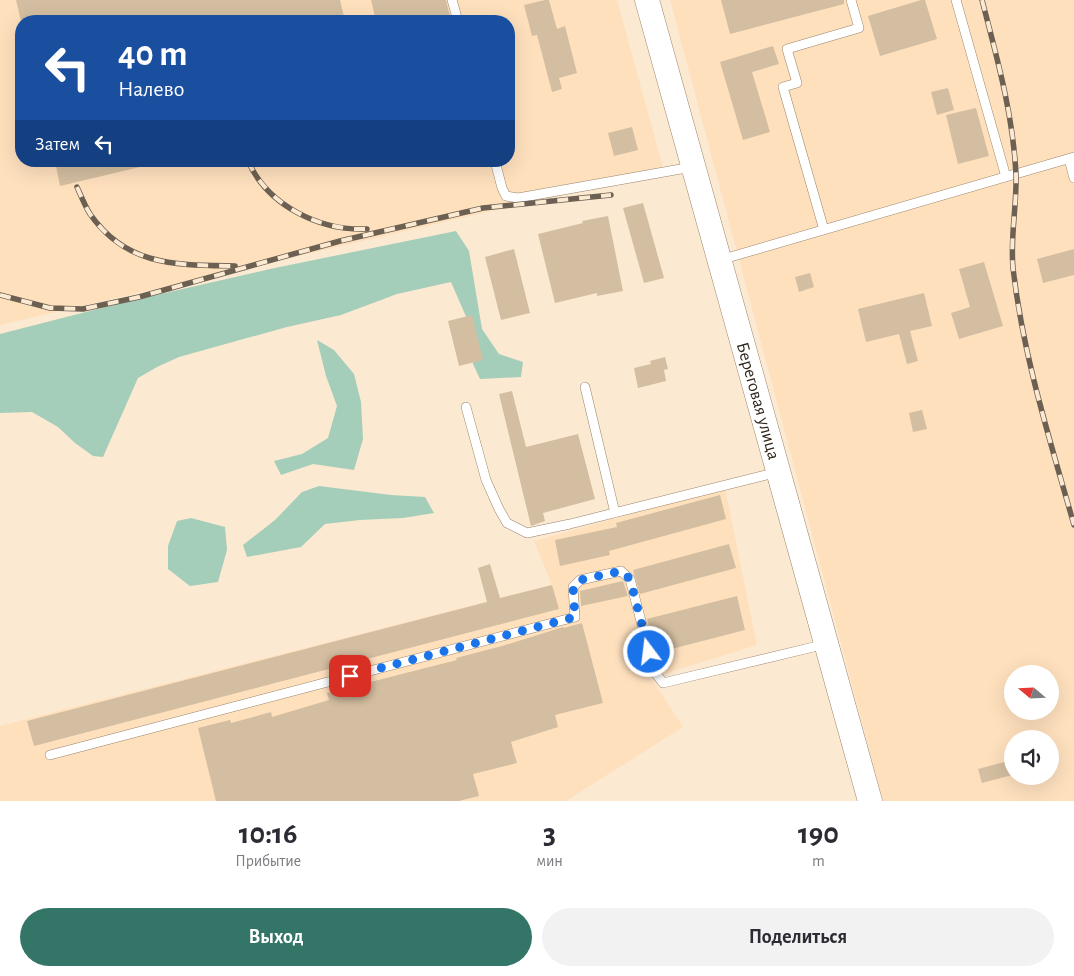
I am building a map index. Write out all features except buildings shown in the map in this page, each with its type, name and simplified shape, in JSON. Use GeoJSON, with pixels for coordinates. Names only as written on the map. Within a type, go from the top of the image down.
{"type":"FeatureCollection","features":[{"type":"Feature","properties":{"kind":"street","name":"Береговая улица"},"geometry":{"type":"LineString","coordinates":[[647,0],[870,801]]}},
{"type":"Feature","properties":{"kind":"lane"},"geometry":{"type":"LineString","coordinates":[[452,0],[456,15]]}},
{"type":"Feature","properties":{"kind":"lane"},"geometry":{"type":"LineString","coordinates":[[824,230],[783,87],[797,83],[787,49],[859,28],[851,0]]}},
{"type":"Feature","properties":{"kind":"lane"},"geometry":{"type":"LineString","coordinates":[[956,0],[1006,177]]}},
{"type":"Feature","properties":{"kind":"lane"},"geometry":{"type":"LineString","coordinates":[[719,260],[1071,158],[1074,178]]}},
{"type":"Feature","properties":{"kind":"lane"},"geometry":{"type":"LineString","coordinates":[[497,167],[506,196],[518,198],[693,167]]}},
{"type":"Feature","properties":{"kind":"lane"},"geometry":{"type":"LineString","coordinates":[[585,387],[615,513]]}},
{"type":"Feature","properties":{"kind":"lane"},"geometry":{"type":"LineString","coordinates":[[466,407],[486,480],[507,524],[527,533],[779,472]]}},
{"type":"Feature","properties":{"kind":"lane"},"geometry":{"type":"LineString","coordinates":[[50,755],[575,617],[573,587],[580,580],[621,571],[630,579],[654,670],[663,683],[826,644]]}},
{"type":"Feature","properties":{"kind":"shaded area"},"geometry":{"type":"Polygon","coordinates":[[[0,0],[617,0],[664,171],[0,325],[0,0]]]}},
{"type":"Feature","properties":{"kind":"shaded area"},"geometry":{"type":"Polygon","coordinates":[[[670,0],[1074,0],[1074,801],[883,801],[670,0]]]}},
{"type":"Feature","properties":{"kind":"shaded area"},"geometry":{"type":"Polygon","coordinates":[[[725,488],[757,645],[651,678],[683,727],[566,801],[0,801],[0,726],[552,585],[534,541],[725,488]]]}},
{"type":"Feature","properties":{"kind":"green space"},"geometry":{"type":"Polygon","coordinates":[[[456,231],[469,251],[482,329],[499,354],[523,362],[521,377],[480,379],[473,364],[471,328],[451,282],[397,294],[341,315],[287,327],[179,357],[157,367],[138,378],[103,457],[93,456],[58,427],[32,412],[0,413],[0,334],[117,304],[270,269],[456,231]]]}},
{"type":"Feature","properties":{"kind":"green space"},"geometry":{"type":"Polygon","coordinates":[[[317,340],[334,350],[354,374],[361,402],[363,439],[354,470],[313,464],[281,475],[274,461],[302,454],[328,438],[337,406],[326,376],[317,340]]]}},
{"type":"Feature","properties":{"kind":"green space"},"geometry":{"type":"Polygon","coordinates":[[[319,486],[391,495],[425,497],[434,513],[403,518],[325,524],[301,547],[247,557],[243,545],[275,520],[302,492],[319,486]]]}},
{"type":"Feature","properties":{"kind":"green space"},"geometry":{"type":"Polygon","coordinates":[[[191,518],[225,527],[227,550],[218,582],[190,586],[168,569],[168,546],[177,521],[191,518]]]}},
{"type":"Feature","properties":{"kind":"railway"},"geometry":{"type":"LineString","coordinates":[[982,0],[1004,86],[1012,130],[1016,174],[1012,256],[1023,333],[1038,398],[1074,525]]}},
{"type":"Feature","properties":{"kind":"railway"},"geometry":{"type":"LineString","coordinates":[[251,167],[268,191],[297,213],[331,226],[367,229]]}},
{"type":"Feature","properties":{"kind":"railway"},"geometry":{"type":"LineString","coordinates":[[77,187],[90,214],[105,231],[120,244],[137,253],[155,260],[174,263],[235,266]]}},
{"type":"Feature","properties":{"kind":"railway"},"geometry":{"type":"LineString","coordinates":[[0,295],[50,308],[83,309],[139,297],[340,241],[483,208],[611,195]]}},
{"type":"Feature","properties":{"kind":"route"},"geometry":{"type":"LineString","coordinates":[[350,676],[575,617],[573,587],[580,580],[621,571],[630,579],[649,652]]}}]}
